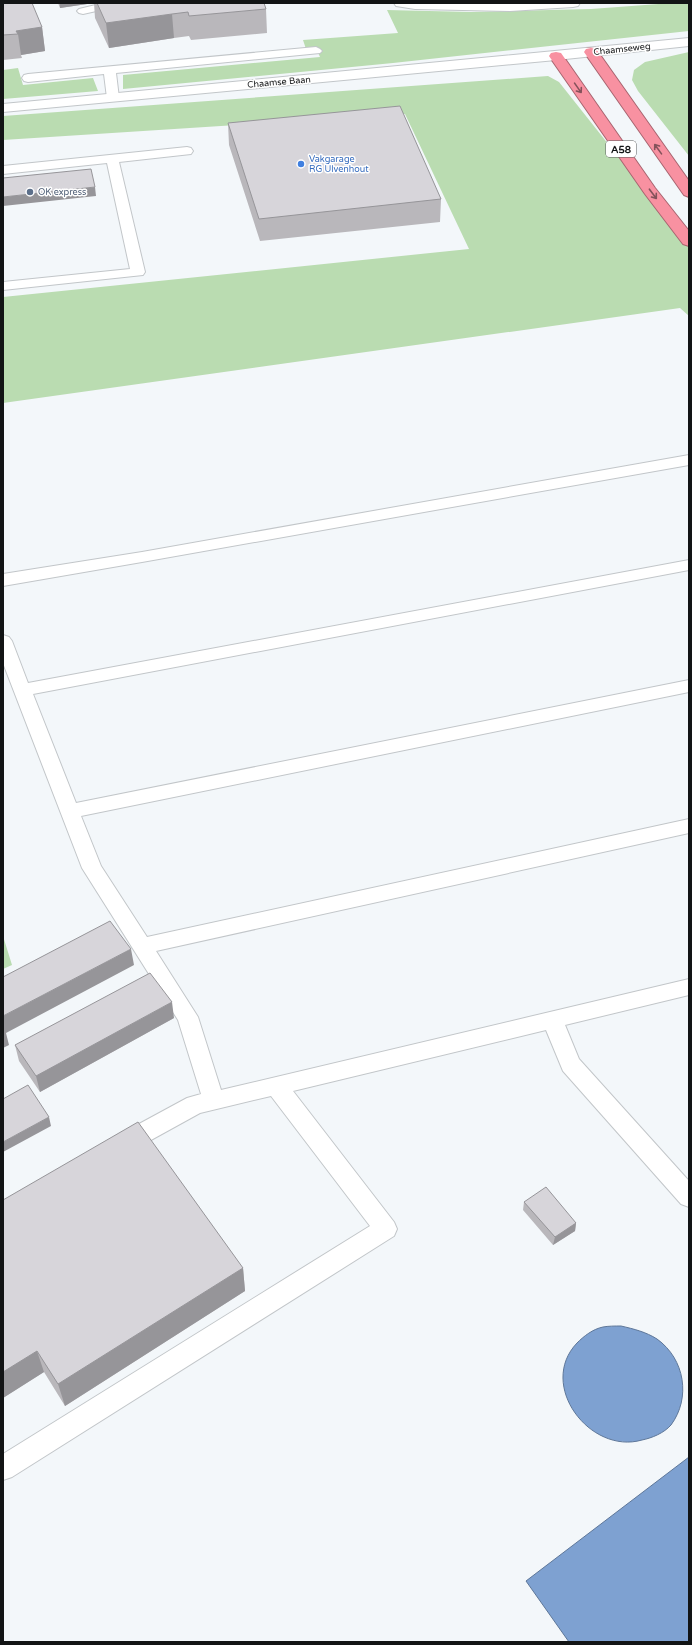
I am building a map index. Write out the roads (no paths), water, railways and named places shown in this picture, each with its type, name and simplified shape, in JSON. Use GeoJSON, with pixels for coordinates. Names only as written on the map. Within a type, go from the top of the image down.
{"type":"FeatureCollection","features":[{"type":"Feature","properties":{"kind":"highway","name":"A58"},"geometry":{"type":"LineString","coordinates":[[591,52],[689,192]]}},
{"type":"Feature","properties":{"kind":"highway","name":"A58"},"geometry":{"type":"LineString","coordinates":[[556,56],[650,191],[689,241]]}},
{"type":"Feature","properties":{"kind":"main road"},"geometry":{"type":"LineString","coordinates":[[401,3],[510,7],[573,3]]}},
{"type":"Feature","properties":{"kind":"main road","name":"Chaamseweg"},"geometry":{"type":"LineString","coordinates":[[556,56],[689,42]]}},
{"type":"Feature","properties":{"kind":"main road","name":"Chaamse Baan"},"geometry":{"type":"LineString","coordinates":[[3,108],[556,56]]}},
{"type":"Feature","properties":{"kind":"lane"},"geometry":{"type":"LineString","coordinates":[[83,11],[119,3]]}},
{"type":"Feature","properties":{"kind":"lane"},"geometry":{"type":"LineString","coordinates":[[28,78],[316,51]]}},
{"type":"Feature","properties":{"kind":"lane"},"geometry":{"type":"LineString","coordinates":[[110,71],[113,98]]}},
{"type":"Feature","properties":{"kind":"lane"},"geometry":{"type":"LineString","coordinates":[[3,170],[187,151]]}},
{"type":"Feature","properties":{"kind":"lane"},"geometry":{"type":"LineString","coordinates":[[3,286],[138,272],[112,159]]}},
{"type":"Feature","properties":{"kind":"lane"},"geometry":{"type":"LineString","coordinates":[[3,580],[142,557],[689,460]]}},
{"type":"Feature","properties":{"kind":"lane"},"geometry":{"type":"LineString","coordinates":[[22,690],[689,565]]}},
{"type":"Feature","properties":{"kind":"lane"},"geometry":{"type":"LineString","coordinates":[[3,641],[92,868],[188,1017],[214,1100]]}},
{"type":"Feature","properties":{"kind":"lane"},"geometry":{"type":"LineString","coordinates":[[70,811],[689,686]]}},
{"type":"Feature","properties":{"kind":"lane"},"geometry":{"type":"LineString","coordinates":[[142,946],[689,826]]}},
{"type":"Feature","properties":{"kind":"lane"},"geometry":{"type":"LineString","coordinates":[[106,1154],[195,1105],[689,987]]}},
{"type":"Feature","properties":{"kind":"lane"},"geometry":{"type":"LineString","coordinates":[[552,1020],[571,1066],[685,1186]]}},
{"type":"Feature","properties":{"kind":"lane"},"geometry":{"type":"LineString","coordinates":[[3,1468],[386,1228],[276,1086]]}},
{"type":"Feature","properties":{"kind":"water"},"geometry":{"type":"Polygon","coordinates":[[[621,1326],[653,1337],[666,1347],[674,1357],[679,1368],[683,1391],[681,1403],[671,1425],[658,1435],[650,1438],[623,1442],[604,1437],[588,1427],[575,1413],[566,1396],[563,1378],[566,1360],[577,1343],[596,1329],[621,1326]]]}},
{"type":"Feature","properties":{"kind":"water"},"geometry":{"type":"Polygon","coordinates":[[[689,1457],[689,1642],[569,1642],[526,1581],[689,1457]]]}},
{"type":"Feature","properties":{"kind":"place","name":"Vakgarage RG Ulvenhout"},"geometry":{"type":"Point","coordinates":[301,164]}},
{"type":"Feature","properties":{"kind":"place","name":"OK express"},"geometry":{"type":"Point","coordinates":[30,192]}}]}
